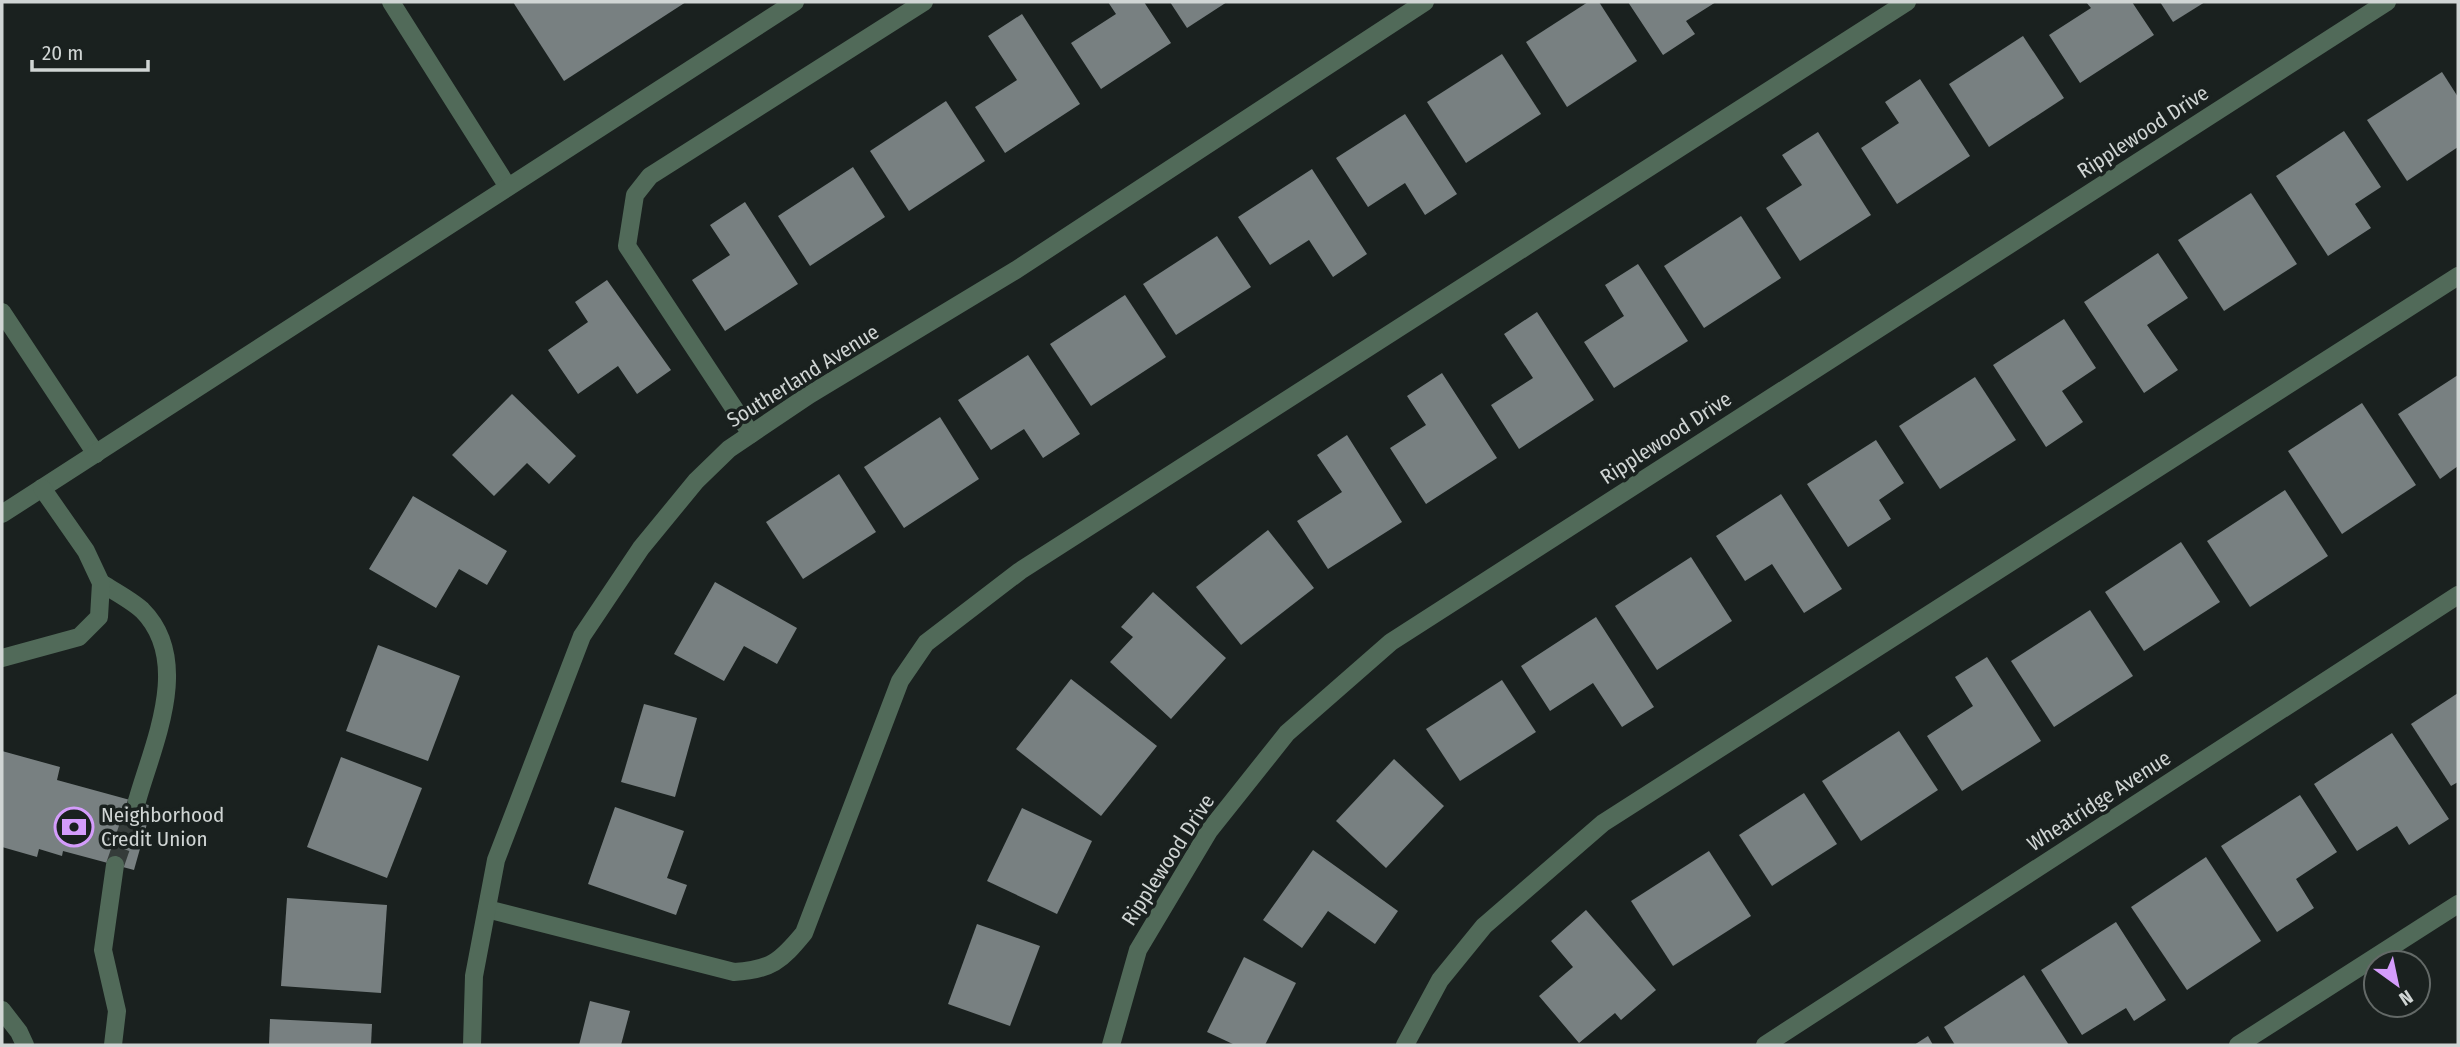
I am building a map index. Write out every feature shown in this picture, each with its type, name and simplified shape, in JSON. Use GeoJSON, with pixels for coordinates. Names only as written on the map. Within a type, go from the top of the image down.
{"type":"FeatureCollection","features":[{"type":"Feature","properties":{"kind":"street"},"geometry":{"type":"LineString","coordinates":[[391,2],[508,187]]}},
{"type":"Feature","properties":{"kind":"street"},"geometry":{"type":"LineString","coordinates":[[2,514],[795,2]]}},
{"type":"Feature","properties":{"kind":"street"},"geometry":{"type":"LineString","coordinates":[[751,434],[626,246],[635,195],[650,176],[924,2]]}},
{"type":"Feature","properties":{"kind":"street","name":"Southerland Avenue"},"geometry":{"type":"LineString","coordinates":[[472,1045],[474,976],[496,860],[582,636],[640,548],[696,481],[729,449],[809,395],[1016,270],[1425,2]]}},
{"type":"Feature","properties":{"kind":"street"},"geometry":{"type":"LineString","coordinates":[[487,909],[734,972],[760,971],[784,958],[804,933],[900,681],[926,643],[1020,571],[1907,2]]}},
{"type":"Feature","properties":{"kind":"street","name":"Ripplewood Drive"},"geometry":{"type":"LineString","coordinates":[[1111,1045],[1138,950],[1209,831],[1287,733],[1391,642],[2387,2]]}},
{"type":"Feature","properties":{"kind":"street"},"geometry":{"type":"LineString","coordinates":[[1405,1045],[1440,980],[1484,926],[1603,823],[2458,276]]}},
{"type":"Feature","properties":{"kind":"street"},"geometry":{"type":"LineString","coordinates":[[2,312],[96,454]]}},
{"type":"Feature","properties":{"kind":"street"},"geometry":{"type":"LineString","coordinates":[[2,658],[79,637],[99,617],[101,583],[86,551],[42,488]]}},
{"type":"Feature","properties":{"kind":"street"},"geometry":{"type":"LineString","coordinates":[[101,583],[142,611],[165,646],[167,694],[138,802]]}},
{"type":"Feature","properties":{"kind":"street","name":"Wheatridge Avenue"},"geometry":{"type":"LineString","coordinates":[[1765,1045],[2458,595]]}},
{"type":"Feature","properties":{"kind":"street"},"geometry":{"type":"LineString","coordinates":[[113,1045],[117,1011],[103,950],[115,865]]}},
{"type":"Feature","properties":{"kind":"street"},"geometry":{"type":"LineString","coordinates":[[2238,1045],[2458,904]]}},
{"type":"Feature","properties":{"kind":"street"},"geometry":{"type":"LineString","coordinates":[[2,1010],[19,1032],[25,1045]]}},
{"type":"Feature","properties":{"kind":"building"},"geometry":{"type":"Polygon","coordinates":[[[513,2],[686,2],[564,81],[513,2]]]}},
{"type":"Feature","properties":{"kind":"building"},"geometry":{"type":"Polygon","coordinates":[[[1108,2],[1144,2],[1171,43],[1101,89],[1071,43],[1116,14],[1108,2]]]}},
{"type":"Feature","properties":{"kind":"building"},"geometry":{"type":"Polygon","coordinates":[[[1170,2],[1227,2],[1187,28],[1170,2]]]}},
{"type":"Feature","properties":{"kind":"building"},"geometry":{"type":"Polygon","coordinates":[[[1588,2],[1599,2],[1637,61],[1567,107],[1526,42],[1588,2]]]}},
{"type":"Feature","properties":{"kind":"building"},"geometry":{"type":"Polygon","coordinates":[[[1628,2],[1716,2],[1686,21],[1695,34],[1663,55],[1628,2]]]}},
{"type":"Feature","properties":{"kind":"building"},"geometry":{"type":"Polygon","coordinates":[[[2086,2],[2132,2],[2154,35],[2080,83],[2049,35],[2091,8],[2086,2]]]}},
{"type":"Feature","properties":{"kind":"building"},"geometry":{"type":"Polygon","coordinates":[[[2160,2],[2205,2],[2173,22],[2160,2]]]}},
{"type":"Feature","properties":{"kind":"building"},"geometry":{"type":"Polygon","coordinates":[[[1022,14],[1080,104],[1005,153],[975,107],[1017,80],[988,36],[1022,14]]]}},
{"type":"Feature","properties":{"kind":"building"},"geometry":{"type":"Polygon","coordinates":[[[2023,36],[2064,98],[1989,147],[1949,84],[2023,36]]]}},
{"type":"Feature","properties":{"kind":"building"},"geometry":{"type":"Polygon","coordinates":[[[1502,54],[1541,114],[1466,163],[1427,102],[1502,54]]]}},
{"type":"Feature","properties":{"kind":"building"},"geometry":{"type":"Polygon","coordinates":[[[2442,72],[2458,97],[2458,147],[2407,181],[2367,120],[2442,72]]]}},
{"type":"Feature","properties":{"kind":"building"},"geometry":{"type":"Polygon","coordinates":[[[1920,79],[1970,156],[1897,204],[1861,148],[1899,123],[1885,102],[1920,79]]]}},
{"type":"Feature","properties":{"kind":"building"},"geometry":{"type":"Polygon","coordinates":[[[946,101],[985,161],[909,211],[870,151],[946,101]]]}},
{"type":"Feature","properties":{"kind":"building"},"geometry":{"type":"Polygon","coordinates":[[[1405,114],[1457,194],[1425,215],[1405,183],[1368,207],[1336,158],[1405,114]]]}},
{"type":"Feature","properties":{"kind":"building"},"geometry":{"type":"Polygon","coordinates":[[[2344,131],[2381,187],[2355,204],[2371,228],[2328,256],[2276,176],[2344,131]]]}},
{"type":"Feature","properties":{"kind":"building"},"geometry":{"type":"Polygon","coordinates":[[[1818,132],[1871,215],[1800,261],[1766,208],[1802,185],[1782,155],[1818,132]]]}},
{"type":"Feature","properties":{"kind":"building"},"geometry":{"type":"Polygon","coordinates":[[[853,167],[885,217],[810,266],[778,216],[853,167]]]}},
{"type":"Feature","properties":{"kind":"building"},"geometry":{"type":"Polygon","coordinates":[[[1312,169],[1367,254],[1333,277],[1309,240],[1270,265],[1238,217],[1312,169]]]}},
{"type":"Feature","properties":{"kind":"building"},"geometry":{"type":"Polygon","coordinates":[[[2251,193],[2297,264],[2224,311],[2178,240],[2251,193]]]}},
{"type":"Feature","properties":{"kind":"building"},"geometry":{"type":"Polygon","coordinates":[[[745,202],[798,284],[725,331],[692,280],[730,255],[710,225],[745,202]]]}},
{"type":"Feature","properties":{"kind":"building"},"geometry":{"type":"Polygon","coordinates":[[[1741,216],[1781,278],[1704,328],[1664,266],[1741,216]]]}},
{"type":"Feature","properties":{"kind":"building"},"geometry":{"type":"Polygon","coordinates":[[[1217,236],[1251,287],[1176,335],[1143,284],[1217,236]]]}},
{"type":"Feature","properties":{"kind":"building"},"geometry":{"type":"Polygon","coordinates":[[[2158,253],[2188,298],[2147,325],[2178,370],[2144,393],[2084,302],[2158,253]]]}},
{"type":"Feature","properties":{"kind":"building"},"geometry":{"type":"Polygon","coordinates":[[[1638,264],[1688,341],[1614,388],[1584,342],[1624,316],[1605,285],[1638,264]]]}},
{"type":"Feature","properties":{"kind":"building"},"geometry":{"type":"Polygon","coordinates":[[[607,280],[671,370],[637,394],[618,366],[578,394],[548,350],[588,322],[575,302],[607,280]]]}},
{"type":"Feature","properties":{"kind":"building"},"geometry":{"type":"Polygon","coordinates":[[[1125,295],[1166,357],[1091,406],[1050,344],[1125,295]]]}},
{"type":"Feature","properties":{"kind":"building"},"geometry":{"type":"Polygon","coordinates":[[[1537,312],[1594,400],[1519,449],[1491,405],[1533,378],[1504,334],[1537,312]]]}},
{"type":"Feature","properties":{"kind":"building"},"geometry":{"type":"Polygon","coordinates":[[[2064,319],[2096,368],[2062,391],[2083,422],[2046,447],[1993,365],[2064,319]]]}},
{"type":"Feature","properties":{"kind":"building"},"geometry":{"type":"Polygon","coordinates":[[[1028,355],[1080,434],[1043,458],[1024,429],[991,450],[958,400],[1028,355]]]}},
{"type":"Feature","properties":{"kind":"building"},"geometry":{"type":"Polygon","coordinates":[[[1442,373],[1497,458],[1426,504],[1390,448],[1426,425],[1407,396],[1442,373]]]}},
{"type":"Feature","properties":{"kind":"building"},"geometry":{"type":"Polygon","coordinates":[[[2458,375],[2458,466],[2440,479],[2398,414],[2458,375]]]}},
{"type":"Feature","properties":{"kind":"building"},"geometry":{"type":"Polygon","coordinates":[[[1975,377],[2016,440],[1940,489],[1899,426],[1975,377]]]}},
{"type":"Feature","properties":{"kind":"building"},"geometry":{"type":"Polygon","coordinates":[[[512,394],[576,456],[549,484],[527,463],[494,496],[452,455],[512,394]]]}},
{"type":"Feature","properties":{"kind":"building"},"geometry":{"type":"Polygon","coordinates":[[[2362,403],[2416,485],[2342,534],[2288,451],[2362,403]]]}},
{"type":"Feature","properties":{"kind":"building"},"geometry":{"type":"Polygon","coordinates":[[[940,417],[979,479],[904,528],[864,467],[940,417]]]}},
{"type":"Feature","properties":{"kind":"building"},"geometry":{"type":"Polygon","coordinates":[[[1347,435],[1402,522],[1328,569],[1297,521],[1342,492],[1317,455],[1347,435]]]}},
{"type":"Feature","properties":{"kind":"building"},"geometry":{"type":"Polygon","coordinates":[[[1876,440],[1904,483],[1879,500],[1891,519],[1848,547],[1807,484],[1876,440]]]}},
{"type":"Feature","properties":{"kind":"building"},"geometry":{"type":"Polygon","coordinates":[[[839,474],[876,532],[803,579],[766,522],[839,474]]]}},
{"type":"Feature","properties":{"kind":"building"},"geometry":{"type":"Polygon","coordinates":[[[2285,490],[2328,556],[2250,607],[2207,541],[2285,490]]]}},
{"type":"Feature","properties":{"kind":"building"},"geometry":{"type":"Polygon","coordinates":[[[1781,494],[1842,589],[1804,613],[1772,564],[1745,581],[1716,536],[1781,494]]]}},
{"type":"Feature","properties":{"kind":"building"},"geometry":{"type":"Polygon","coordinates":[[[413,496],[507,551],[487,585],[459,569],[436,608],[369,569],[413,496]]]}},
{"type":"Feature","properties":{"kind":"building"},"geometry":{"type":"Polygon","coordinates":[[[1268,530],[1314,588],[1241,645],[1196,587],[1268,530]]]}},
{"type":"Feature","properties":{"kind":"building"},"geometry":{"type":"Polygon","coordinates":[[[2181,542],[2220,602],[2144,651],[2105,592],[2181,542]]]}},
{"type":"Feature","properties":{"kind":"building"},"geometry":{"type":"Polygon","coordinates":[[[1691,557],[1732,621],[1657,670],[1615,606],[1691,557]]]}},
{"type":"Feature","properties":{"kind":"building"},"geometry":{"type":"Polygon","coordinates":[[[715,582],[797,628],[777,664],[744,646],[724,681],[674,654],[715,582]]]}},
{"type":"Feature","properties":{"kind":"building"},"geometry":{"type":"Polygon","coordinates":[[[1153,592],[1226,658],[1171,719],[1110,662],[1133,637],[1121,627],[1153,592]]]}},
{"type":"Feature","properties":{"kind":"building"},"geometry":{"type":"Polygon","coordinates":[[[2090,610],[2133,676],[2054,727],[2011,661],[2090,610]]]}},
{"type":"Feature","properties":{"kind":"building"},"geometry":{"type":"Polygon","coordinates":[[[1596,617],[1654,707],[1622,727],[1593,683],[1550,711],[1521,666],[1596,617]]]}},
{"type":"Feature","properties":{"kind":"building"},"geometry":{"type":"Polygon","coordinates":[[[378,645],[460,676],[428,761],[346,731],[378,645]]]}},
{"type":"Feature","properties":{"kind":"building"},"geometry":{"type":"Polygon","coordinates":[[[1987,657],[2041,741],[1962,791],[1927,736],[1973,706],[1955,677],[1987,657]]]}},
{"type":"Feature","properties":{"kind":"building"},"geometry":{"type":"Polygon","coordinates":[[[1071,679],[1157,746],[1101,816],[1016,749],[1071,679]]]}},
{"type":"Feature","properties":{"kind":"building"},"geometry":{"type":"Polygon","coordinates":[[[1502,680],[1536,732],[1460,781],[1426,729],[1502,680]]]}},
{"type":"Feature","properties":{"kind":"building"},"geometry":{"type":"Polygon","coordinates":[[[2458,693],[2458,782],[2451,786],[2411,724],[2458,693]]]}},
{"type":"Feature","properties":{"kind":"building"},"geometry":{"type":"Polygon","coordinates":[[[644,704],[697,718],[675,797],[621,782],[644,704]]]}},
{"type":"Feature","properties":{"kind":"building"},"geometry":{"type":"Polygon","coordinates":[[[1899,731],[1938,790],[1861,841],[1822,781],[1899,731]]]}},
{"type":"Feature","properties":{"kind":"building"},"geometry":{"type":"Polygon","coordinates":[[[2392,733],[2449,819],[2409,845],[2397,826],[2357,851],[2314,784],[2392,733]]]}},
{"type":"Feature","properties":{"kind":"building","name":"Neighborhood Credit Union"},"geometry":{"type":"Polygon","coordinates":[[[2,751],[60,767],[57,780],[152,806],[134,870],[63,851],[62,856],[39,849],[37,857],[2,847],[2,751]]]}},
{"type":"Feature","properties":{"kind":"building"},"geometry":{"type":"Polygon","coordinates":[[[341,757],[422,788],[387,878],[307,847],[341,757]]]}},
{"type":"Feature","properties":{"kind":"building"},"geometry":{"type":"Polygon","coordinates":[[[1394,759],[1444,806],[1386,868],[1336,821],[1394,759]]]}},
{"type":"Feature","properties":{"kind":"building"},"geometry":{"type":"Polygon","coordinates":[[[1804,793],[1837,844],[1772,886],[1739,835],[1804,793]]]}},
{"type":"Feature","properties":{"kind":"building"},"geometry":{"type":"Polygon","coordinates":[[[2300,795],[2337,852],[2296,879],[2314,908],[2277,932],[2221,846],[2300,795]]]}},
{"type":"Feature","properties":{"kind":"building"},"geometry":{"type":"Polygon","coordinates":[[[615,807],[684,831],[667,878],[687,885],[676,915],[588,884],[615,807]]]}},
{"type":"Feature","properties":{"kind":"building"},"geometry":{"type":"Polygon","coordinates":[[[1022,808],[1092,841],[1057,914],[987,881],[1022,808]]]}},
{"type":"Feature","properties":{"kind":"building"},"geometry":{"type":"Polygon","coordinates":[[[1313,850],[1398,911],[1375,944],[1328,911],[1302,948],[1263,920],[1313,850]]]}},
{"type":"Feature","properties":{"kind":"building"},"geometry":{"type":"Polygon","coordinates":[[[1709,851],[1751,916],[1673,966],[1631,901],[1709,851]]]}},
{"type":"Feature","properties":{"kind":"building"},"geometry":{"type":"Polygon","coordinates":[[[2206,857],[2261,941],[2187,990],[2131,907],[2206,857]]]}},
{"type":"Feature","properties":{"kind":"building"},"geometry":{"type":"Polygon","coordinates":[[[287,898],[387,905],[381,993],[281,986],[287,898]]]}},
{"type":"Feature","properties":{"kind":"building"},"geometry":{"type":"Polygon","coordinates":[[[1586,910],[1656,990],[1621,1020],[1615,1013],[1579,1043],[1539,996],[1573,967],[1551,941],[1586,910]]]}},
{"type":"Feature","properties":{"kind":"building"},"geometry":{"type":"Polygon","coordinates":[[[2116,922],[2166,1000],[2134,1021],[2126,1008],[2082,1035],[2041,970],[2116,922]]]}},
{"type":"Feature","properties":{"kind":"building"},"geometry":{"type":"Polygon","coordinates":[[[977,924],[1040,946],[1010,1026],[948,1004],[977,924]]]}},
{"type":"Feature","properties":{"kind":"building"},"geometry":{"type":"Polygon","coordinates":[[[1244,957],[1296,983],[1265,1045],[1235,1045],[1207,1032],[1244,957]]]}},
{"type":"Feature","properties":{"kind":"building"},"geometry":{"type":"Polygon","coordinates":[[[2024,975],[2069,1045],[1955,1045],[1944,1027],[2024,975]]]}},
{"type":"Feature","properties":{"kind":"building"},"geometry":{"type":"Polygon","coordinates":[[[590,1001],[630,1011],[621,1045],[579,1045],[590,1001]]]}},
{"type":"Feature","properties":{"kind":"building"},"geometry":{"type":"Polygon","coordinates":[[[270,1019],[372,1024],[371,1045],[269,1045],[270,1019]]]}},
{"type":"Feature","properties":{"kind":"building"},"geometry":{"type":"Polygon","coordinates":[[[1928,1036],[1933,1045],[1914,1045],[1928,1036]]]}},
{"type":"Feature","properties":{"kind":"tunnel"},"geometry":{"type":"LineString","coordinates":[[115,865],[137,801]]}},
{"type":"Feature","properties":{"kind":"place","name":"Neighborhood Credit Union"},"geometry":{"type":"Point","coordinates":[74,827]}}]}
